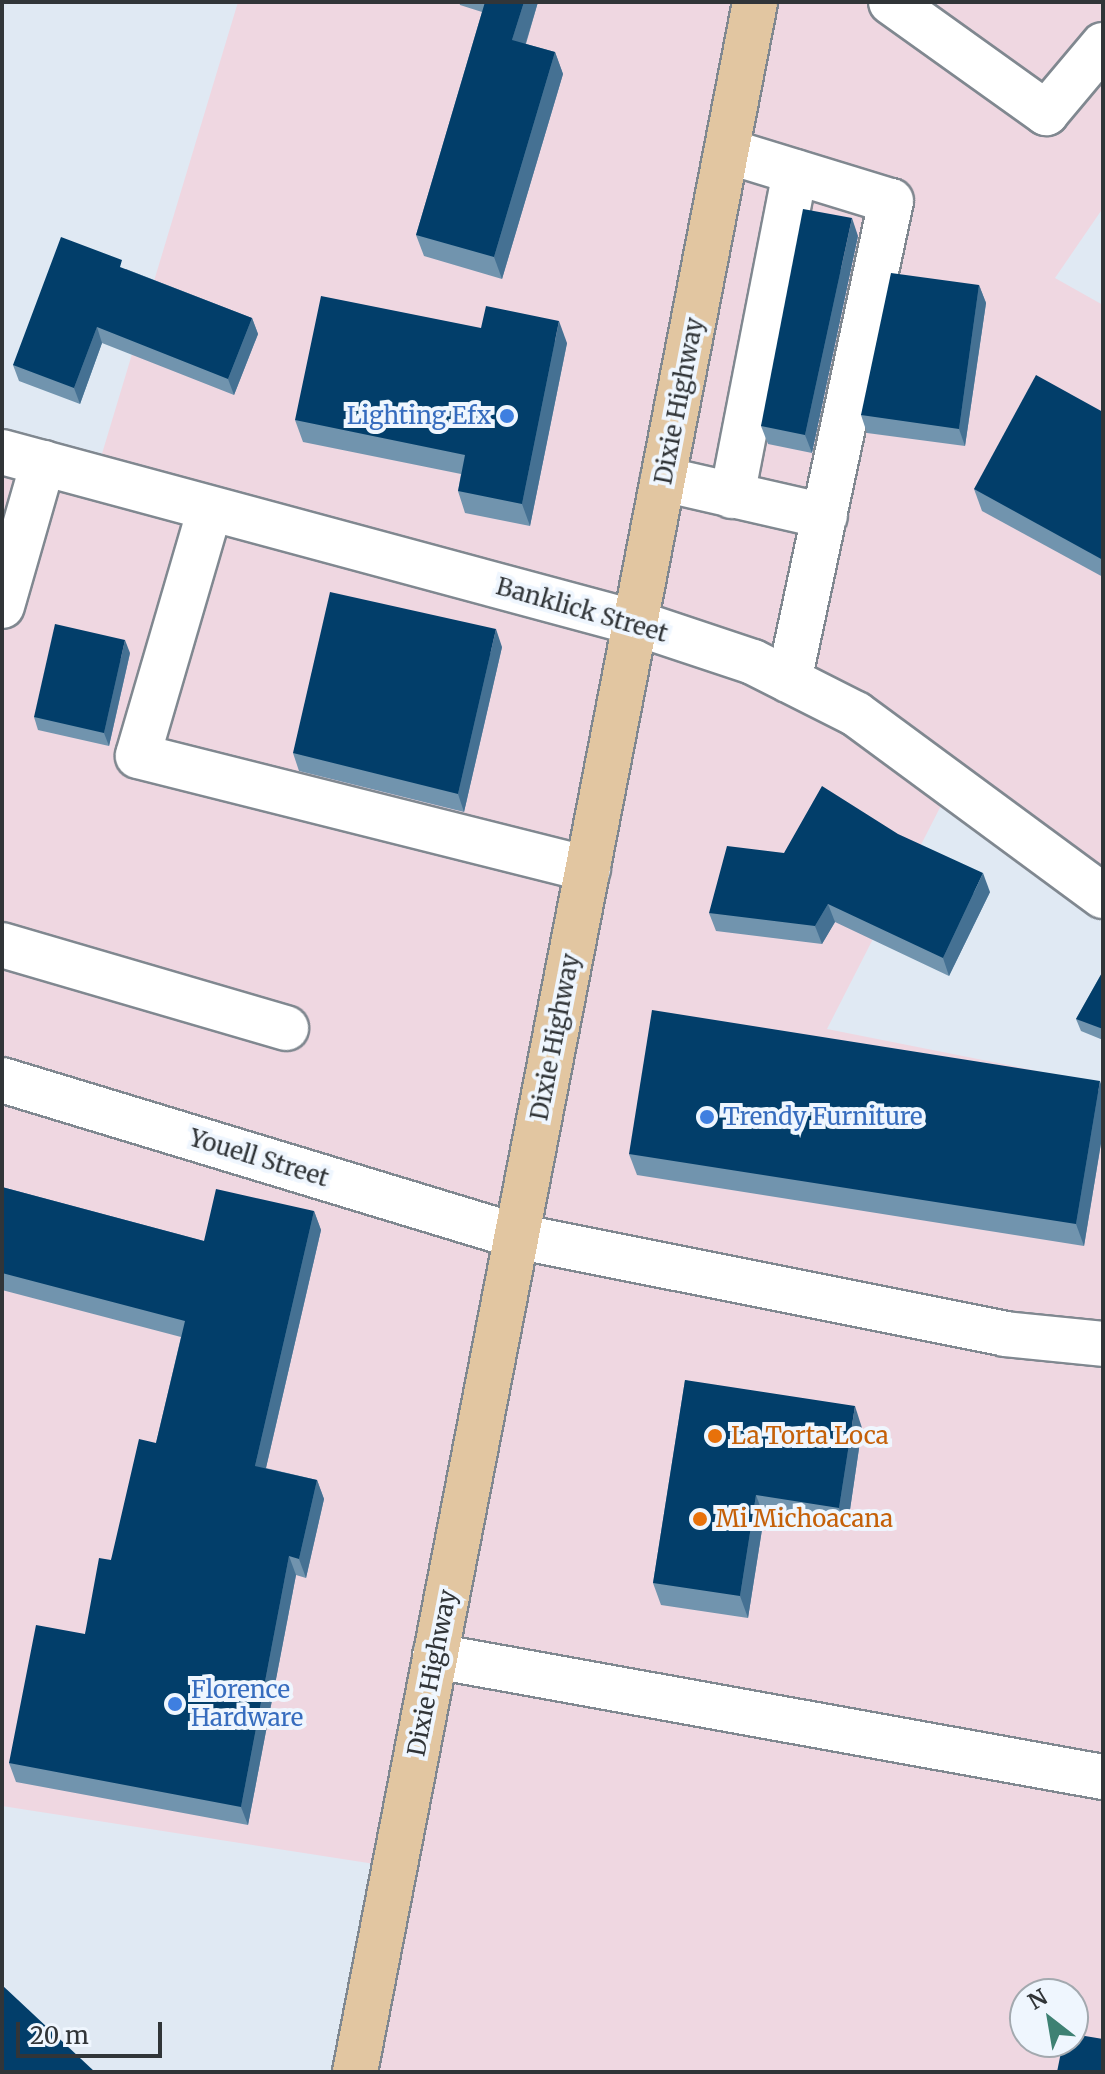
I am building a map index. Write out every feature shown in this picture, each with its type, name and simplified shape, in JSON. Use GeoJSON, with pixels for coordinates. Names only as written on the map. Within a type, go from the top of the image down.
{"type":"FeatureCollection","features":[{"type":"Feature","properties":{"kind":"main road","name":"Dixie Highway"},"geometry":{"type":"LineString","coordinates":[[355,2072],[755,2]]}},
{"type":"Feature","properties":{"kind":"street"},"geometry":{"type":"LineString","coordinates":[[891,2],[1046,113],[1103,45]]}},
{"type":"Feature","properties":{"kind":"street"},"geometry":{"type":"LineString","coordinates":[[727,151],[891,201],[859,300],[841,388],[825,516],[789,680]]}},
{"type":"Feature","properties":{"kind":"street"},"geometry":{"type":"LineString","coordinates":[[732,496],[766,371],[782,286],[795,172]]}},
{"type":"Feature","properties":{"kind":"street"},"geometry":{"type":"LineString","coordinates":[[2,606],[22,458]]}},
{"type":"Feature","properties":{"kind":"street","name":"Banklick Street"},"geometry":{"type":"LineString","coordinates":[[22,458],[636,623],[753,662],[856,714],[1103,896]]}},
{"type":"Feature","properties":{"kind":"street"},"geometry":{"type":"LineString","coordinates":[[663,479],[825,516]]}},
{"type":"Feature","properties":{"kind":"street"},"geometry":{"type":"LineString","coordinates":[[210,509],[138,756],[588,869]]}},
{"type":"Feature","properties":{"kind":"street"},"geometry":{"type":"LineString","coordinates":[[2,945],[286,1028]]}},
{"type":"Feature","properties":{"kind":"street","name":"Youell Street"},"geometry":{"type":"LineString","coordinates":[[2,1080],[516,1236],[1005,1334],[1103,1344]]}},
{"type":"Feature","properties":{"kind":"street"},"geometry":{"type":"LineString","coordinates":[[435,1656],[1103,1777]]}},
{"type":"Feature","properties":{"kind":"shaded area"},"geometry":{"type":"Polygon","coordinates":[[[238,2],[1103,2],[1103,208],[1055,278],[1103,305],[1103,896],[952,784],[827,1029],[1103,1084],[1103,2072],[355,2072],[394,1867],[2,1806],[2,452],[95,477],[238,2]]]}},
{"type":"Feature","properties":{"kind":"building"},"geometry":{"type":"Polygon","coordinates":[[[485,2],[524,2],[512,40],[555,52],[494,257],[416,235],[485,2]]]}},
{"type":"Feature","properties":{"kind":"building"},"geometry":{"type":"Polygon","coordinates":[[[803,209],[852,218],[805,435],[761,426],[803,209]]]}},
{"type":"Feature","properties":{"kind":"building"},"geometry":{"type":"Polygon","coordinates":[[[61,237],[122,260],[120,267],[252,318],[228,379],[97,327],[74,388],[13,365],[61,237]]]}},
{"type":"Feature","properties":{"kind":"building"},"geometry":{"type":"Polygon","coordinates":[[[891,273],[979,285],[959,429],[861,415],[891,273]]]}},
{"type":"Feature","properties":{"kind":"building"},"geometry":{"type":"Polygon","coordinates":[[[321,296],[481,328],[486,306],[559,321],[522,504],[458,491],[465,455],[295,420],[321,296]]]}},
{"type":"Feature","properties":{"kind":"building"},"geometry":{"type":"Polygon","coordinates":[[[1036,375],[1103,412],[1103,560],[974,489],[1036,375]]]}},
{"type":"Feature","properties":{"kind":"building"},"geometry":{"type":"Polygon","coordinates":[[[330,592],[496,629],[458,794],[293,753],[330,592]]]}},
{"type":"Feature","properties":{"kind":"building"},"geometry":{"type":"Polygon","coordinates":[[[55,624],[125,640],[104,733],[34,717],[55,624]]]}},
{"type":"Feature","properties":{"kind":"building"},"geometry":{"type":"Polygon","coordinates":[[[822,786],[898,834],[983,873],[943,958],[828,904],[815,926],[709,913],[727,846],[784,853],[822,786]]]}},
{"type":"Feature","properties":{"kind":"building"},"geometry":{"type":"Polygon","coordinates":[[[1103,971],[1103,1029],[1076,1019],[1103,971]]]}},
{"type":"Feature","properties":{"kind":"building"},"geometry":{"type":"Polygon","coordinates":[[[652,1010],[1100,1081],[1076,1224],[629,1154],[652,1010]]]}},
{"type":"Feature","properties":{"kind":"building"},"geometry":{"type":"Polygon","coordinates":[[[2,1187],[204,1241],[216,1189],[314,1211],[255,1466],[317,1480],[299,1559],[289,1556],[241,1807],[9,1763],[36,1625],[85,1634],[99,1558],[111,1560],[139,1439],[156,1443],[185,1321],[2,1273],[2,1187]]]}},
{"type":"Feature","properties":{"kind":"building"},"geometry":{"type":"Polygon","coordinates":[[[685,1380],[855,1406],[839,1508],[756,1495],[740,1596],[653,1583],[685,1380]]]}},
{"type":"Feature","properties":{"kind":"building"},"geometry":{"type":"Polygon","coordinates":[[[2,1985],[95,2072],[2,2072],[2,1985]]]}},
{"type":"Feature","properties":{"kind":"building"},"geometry":{"type":"Polygon","coordinates":[[[1089,2037],[1103,2039],[1103,2072],[1057,2072],[1060,2058],[1089,2058],[1089,2037]]]}},
{"type":"Feature","properties":{"kind":"place","name":"Lighting Efx"},"geometry":{"type":"Point","coordinates":[507,416]}},
{"type":"Feature","properties":{"kind":"place","name":"Trendy Furniture"},"geometry":{"type":"Point","coordinates":[707,1117]}},
{"type":"Feature","properties":{"kind":"place","name":"La Torta Loca"},"geometry":{"type":"Point","coordinates":[715,1436]}},
{"type":"Feature","properties":{"kind":"place","name":"Mi Michoacana"},"geometry":{"type":"Point","coordinates":[700,1519]}},
{"type":"Feature","properties":{"kind":"place","name":"Florence Hardware"},"geometry":{"type":"Point","coordinates":[175,1704]}}]}
